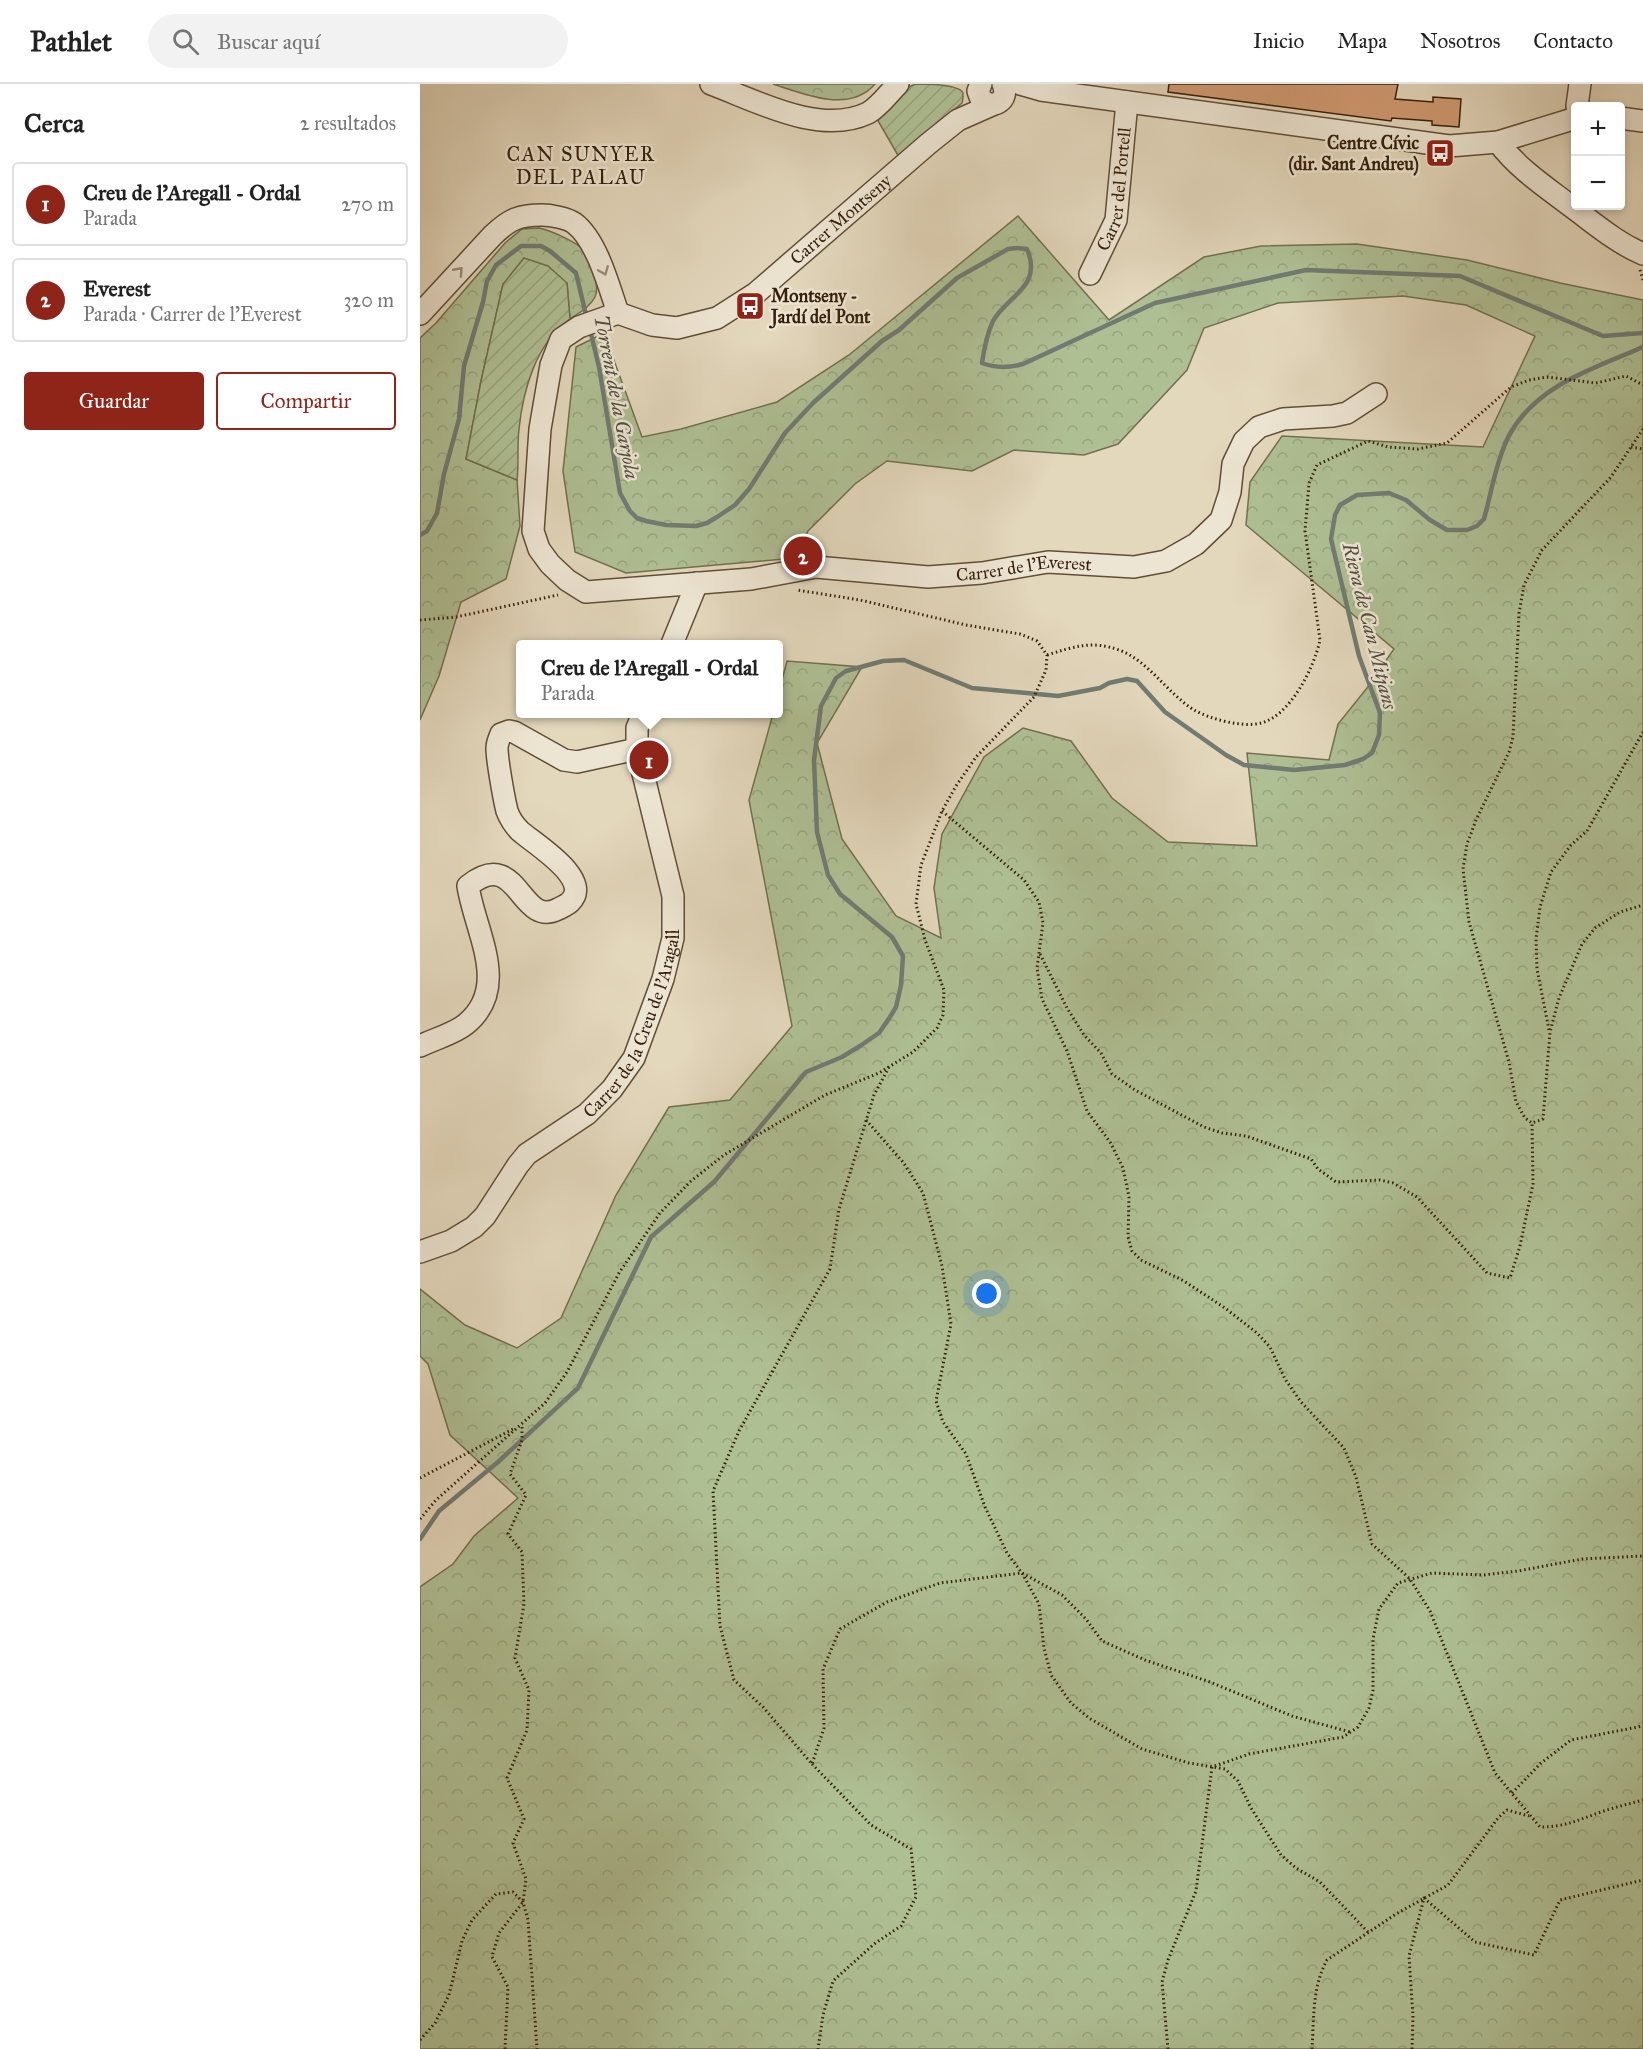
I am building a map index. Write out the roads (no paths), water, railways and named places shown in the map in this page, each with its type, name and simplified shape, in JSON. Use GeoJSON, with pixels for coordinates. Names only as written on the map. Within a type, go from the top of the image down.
{"type":"FeatureCollection","features":[{"type":"Feature","properties":{"kind":"street"},"geometry":{"type":"LineString","coordinates":[[711,84],[792,115],[819,121],[846,120],[869,112],[898,84]]}},
{"type":"Feature","properties":{"kind":"street"},"geometry":{"type":"LineString","coordinates":[[1020,84],[1041,90],[1449,146],[1498,142],[1571,119]]}},
{"type":"Feature","properties":{"kind":"street"},"geometry":{"type":"LineString","coordinates":[[1578,102],[1580,84]]}},
{"type":"Feature","properties":{"kind":"street"},"geometry":{"type":"LineString","coordinates":[[987,92],[1041,90]]}},
{"type":"Feature","properties":{"kind":"street","name":"Carrer Montseny"},"geometry":{"type":"LineString","coordinates":[[618,314],[652,325],[677,328],[717,318],[756,293],[958,120],[967,105],[987,92]]}},
{"type":"Feature","properties":{"kind":"street","name":"Carrer del Portell"},"geometry":{"type":"LineString","coordinates":[[1090,274],[1116,220],[1127,102]]}},
{"type":"Feature","properties":{"kind":"street"},"geometry":{"type":"LineString","coordinates":[[1625,119],[1643,121]]}},
{"type":"Feature","properties":{"kind":"street"},"geometry":{"type":"LineString","coordinates":[[1498,142],[1510,159],[1541,184],[1609,235],[1643,254]]}},
{"type":"Feature","properties":{"kind":"street"},"geometry":{"type":"LineString","coordinates":[[420,314],[493,235],[506,223],[524,215],[548,215],[573,222],[590,242],[604,269],[618,314]]}},
{"type":"Feature","properties":{"kind":"street","name":"Carrer de l'Everest"},"geometry":{"type":"LineString","coordinates":[[618,314],[579,327],[561,339],[551,365],[540,429],[533,531],[539,549],[550,564],[567,580],[586,592],[751,579],[816,567],[928,577],[982,573],[1048,562],[1134,567],[1166,561],[1196,544],[1221,520],[1230,492],[1233,464],[1244,441],[1259,427],[1283,419],[1347,413],[1376,394]]}},
{"type":"Feature","properties":{"kind":"street"},"geometry":{"type":"LineString","coordinates":[[674,640],[697,583]]}},
{"type":"Feature","properties":{"kind":"street","name":"Carrer de la Creu de l'Aragall"},"geometry":{"type":"LineString","coordinates":[[420,1252],[450,1242],[474,1227],[485,1216],[527,1154],[587,1114],[612,1089],[634,1058],[663,980],[673,938],[673,896],[637,749],[637,728],[641,718]]}},
{"type":"Feature","properties":{"kind":"street"},"geometry":{"type":"LineString","coordinates":[[420,1046],[465,1025],[480,1008],[488,989],[488,961],[468,886],[480,876],[496,874],[507,878],[536,911],[547,913],[556,911],[571,902],[575,893],[574,884],[565,868],[519,830],[508,813],[497,748],[501,734],[508,730],[514,732],[564,760],[577,762],[637,749]]}},
{"type":"Feature","properties":{"kind":"waterway","name":"Torrent de la Garjola"},"geometry":{"type":"LineString","coordinates":[[420,535],[427,531],[437,513],[444,474],[459,419],[464,366],[487,281],[496,265],[521,246],[541,246],[550,251],[576,273],[587,319]]}},
{"type":"Feature","properties":{"kind":"waterway","name":"Torrent de la Garjola"},"geometry":{"type":"LineString","coordinates":[[590,330],[599,367],[620,493],[630,511],[637,518],[666,525],[696,526],[707,523],[735,505],[749,489],[785,433],[813,403],[882,341],[899,330],[957,278],[1008,249],[1027,249],[1031,262],[1031,273],[1022,290],[999,312],[989,331],[982,363],[997,367],[1023,364],[1155,303],[1306,270],[1460,276],[1603,336],[1643,333]]}},
{"type":"Feature","properties":{"kind":"waterway","name":"Riera de Can Mitjans"},"geometry":{"type":"LineString","coordinates":[[420,1539],[439,1511],[498,1462],[578,1388],[651,1237],[714,1182],[806,1072],[842,1057],[879,1033],[896,1007],[901,985],[903,956],[892,937],[840,894],[828,875],[817,832],[814,760],[821,706],[836,678],[846,671],[883,661],[904,660],[972,688],[1058,696],[1100,688],[1109,683],[1127,679],[1137,681],[1165,712],[1244,765],[1294,770],[1345,765],[1363,759],[1372,753],[1379,735],[1380,713],[1359,656],[1331,539],[1335,515],[1340,505],[1357,495],[1389,493],[1406,500],[1430,520],[1447,530],[1467,530],[1477,526],[1484,519],[1506,441],[1523,415],[1537,401],[1570,379],[1643,347]]}},
{"type":"Feature","properties":{"kind":"place","name":"Centre Cívic (dir. Sant Andreu)"},"geometry":{"type":"Point","coordinates":[1440,153]}},
{"type":"Feature","properties":{"kind":"place","name":"Montseny - Jardí del Pont"},"geometry":{"type":"Point","coordinates":[750,306]}},
{"type":"Feature","properties":{"kind":"place","name":"Everest"},"geometry":{"type":"Point","coordinates":[803,556]}},
{"type":"Feature","properties":{"kind":"place","name":"Creu de l'Aregall - Ordal"},"geometry":{"type":"Point","coordinates":[649,760]}},
{"type":"Feature","properties":{"kind":"district","name":"CAN SUNYER DEL PALAU"},"geometry":{"type":"Point","coordinates":[581,166]}}]}
